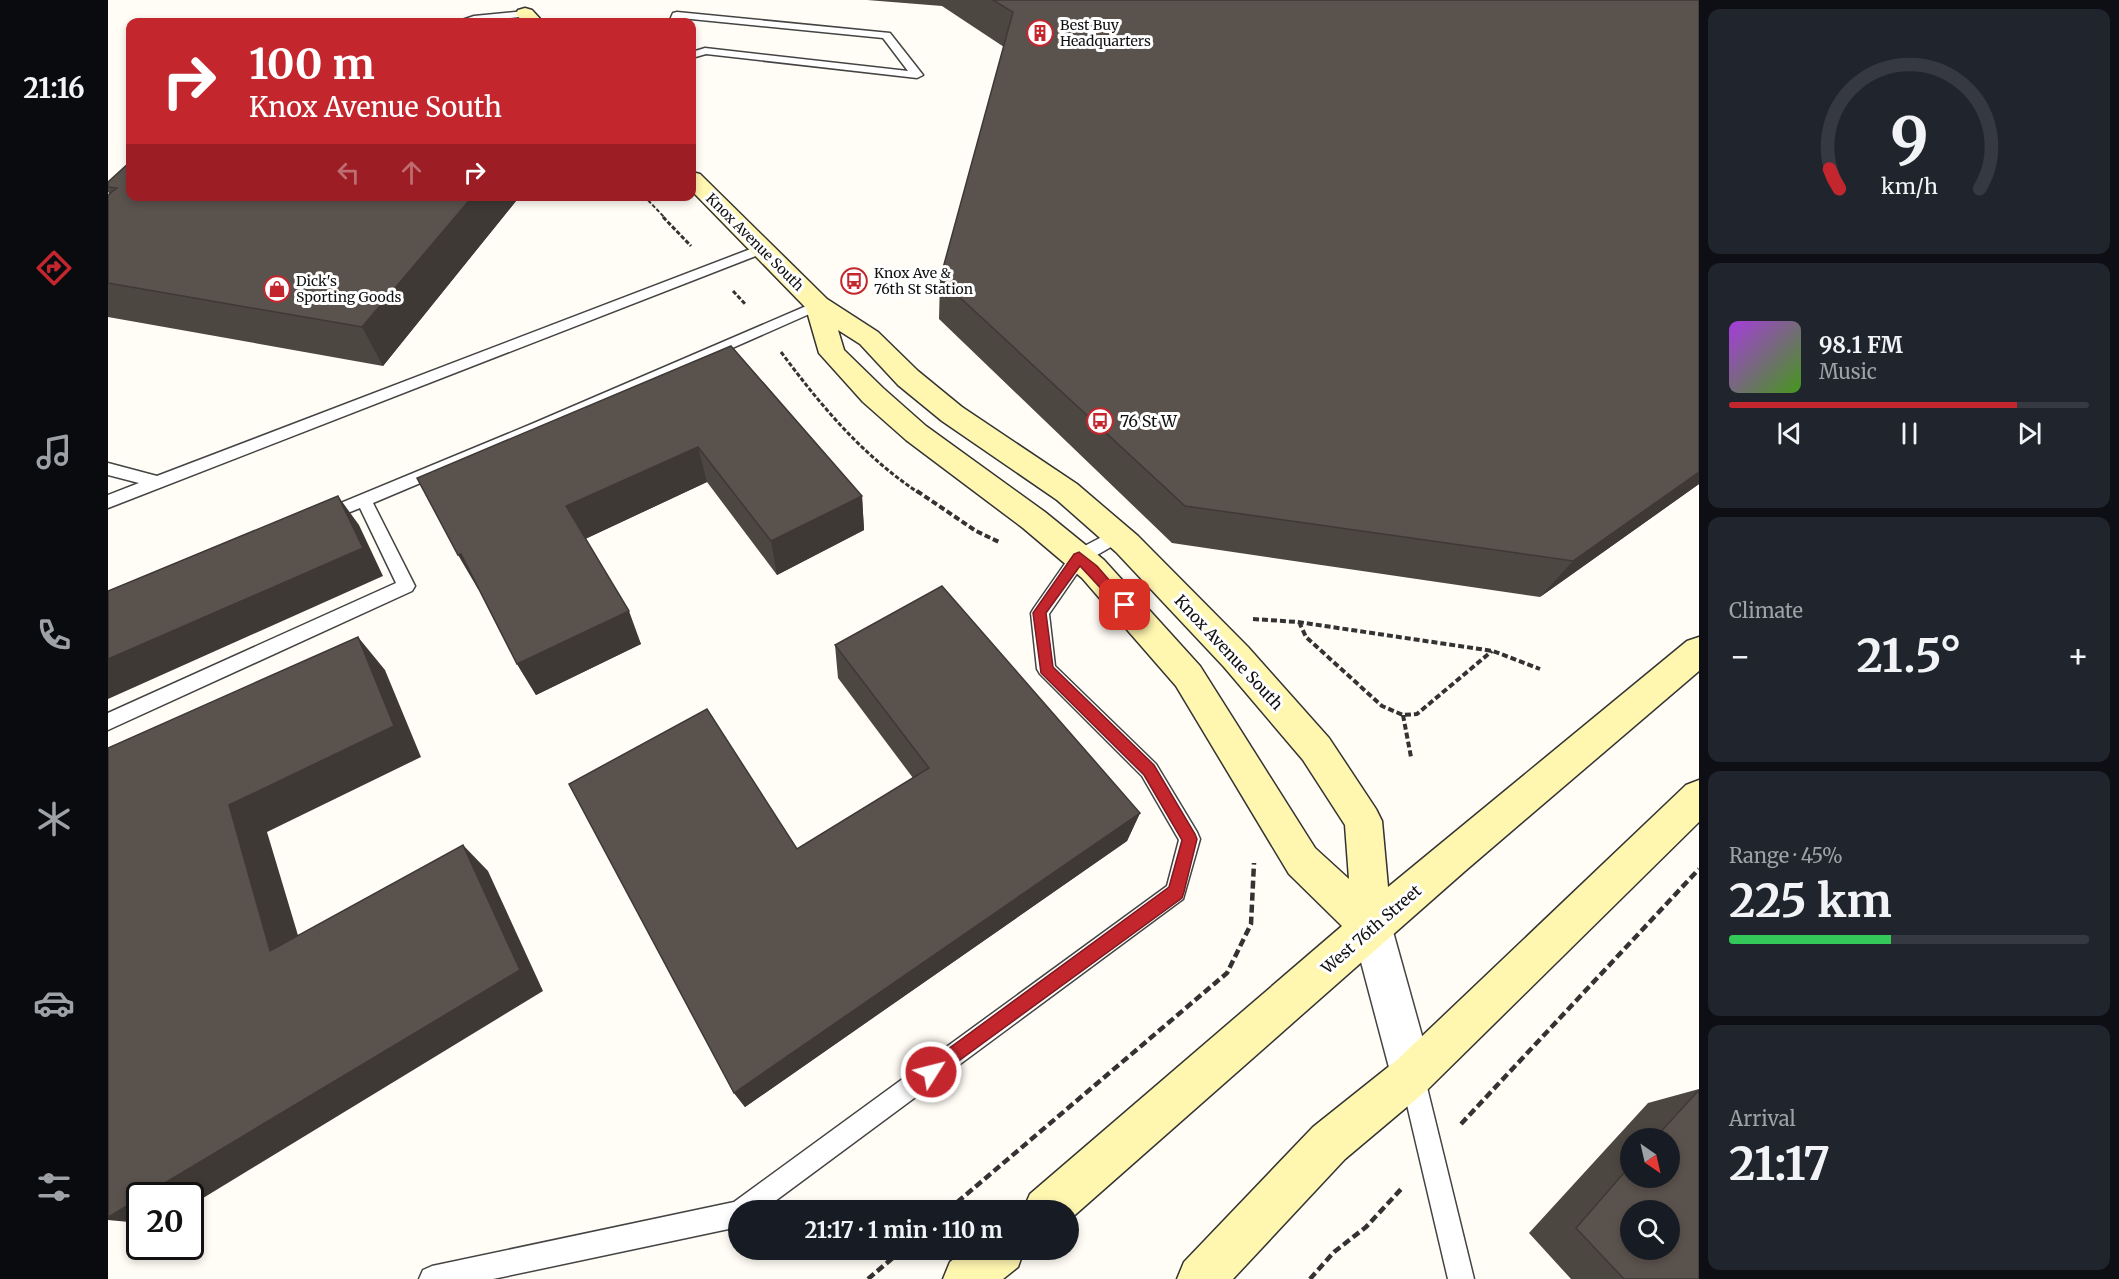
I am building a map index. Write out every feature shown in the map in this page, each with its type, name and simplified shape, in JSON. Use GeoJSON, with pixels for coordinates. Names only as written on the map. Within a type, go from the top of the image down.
{"type":"FeatureCollection","features":[{"type":"Feature","properties":{"kind":"street","name":"Knox Avenue South"},"geometry":{"type":"LineString","coordinates":[[696,183],[818,305],[869,338],[908,378],[952,414],[1001,450],[1068,492],[1117,535],[1236,657],[1317,749],[1363,821],[1372,928],[1412,1075]]}},
{"type":"Feature","properties":{"kind":"street","name":"Knox Avenue South"},"geometry":{"type":"LineString","coordinates":[[818,305],[832,353],[873,395],[916,433],[1034,520],[1093,569],[1188,676],[1302,861],[1372,928]]}},
{"type":"Feature","properties":{"kind":"street","name":"West 76th Street"},"geometry":{"type":"LineString","coordinates":[[1058,1200],[1623,713],[1699,651]]}},
{"type":"Feature","properties":{"kind":"street"},"geometry":{"type":"LineString","coordinates":[[1201,1279],[1329,1143],[1412,1075],[1699,796]]}},
{"type":"Feature","properties":{"kind":"street"},"geometry":{"type":"LineString","coordinates":[[967,1279],[989,1260]]}},
{"type":"Feature","properties":{"kind":"lane"},"geometry":{"type":"LineString","coordinates":[[482,18],[522,13]]}},
{"type":"Feature","properties":{"kind":"lane"},"geometry":{"type":"LineString","coordinates":[[676,18],[677,15],[886,35],[917,75],[696,50]]}},
{"type":"Feature","properties":{"kind":"lane"},"geometry":{"type":"LineString","coordinates":[[696,54],[705,51]]}},
{"type":"Feature","properties":{"kind":"lane"},"geometry":{"type":"LineString","coordinates":[[108,502],[761,249]]}},
{"type":"Feature","properties":{"kind":"lane"},"geometry":{"type":"LineString","coordinates":[[310,523],[818,305]]}},
{"type":"Feature","properties":{"kind":"lane"},"geometry":{"type":"LineString","coordinates":[[108,469],[158,482],[163,480]]}},
{"type":"Feature","properties":{"kind":"lane"},"geometry":{"type":"LineString","coordinates":[[108,722],[406,586],[364,500]]}},
{"type":"Feature","properties":{"kind":"lane"},"geometry":{"type":"LineString","coordinates":[[757,1200],[1176,892],[1190,839],[1149,770],[1046,669],[1040,613],[1079,557],[1117,535]]}},
{"type":"Feature","properties":{"kind":"lane"},"geometry":{"type":"LineString","coordinates":[[1412,1075],[1461,1279]]}},
{"type":"Feature","properties":{"kind":"lane"},"geometry":{"type":"LineString","coordinates":[[432,1279],[728,1216]]}},
{"type":"Feature","properties":{"kind":"path"},"geometry":{"type":"LineString","coordinates":[[649,201],[753,312],[812,394],[859,447],[976,531],[1003,544]]}},
{"type":"Feature","properties":{"kind":"path"},"geometry":{"type":"LineString","coordinates":[[1252,619],[1298,621],[1493,651],[1540,669]]}},
{"type":"Feature","properties":{"kind":"path"},"geometry":{"type":"LineString","coordinates":[[1298,621],[1306,637],[1382,706],[1403,715],[1417,714],[1493,651]]}},
{"type":"Feature","properties":{"kind":"path"},"geometry":{"type":"LineString","coordinates":[[1403,715],[1410,757]]}},
{"type":"Feature","properties":{"kind":"path"},"geometry":{"type":"LineString","coordinates":[[960,1200],[1227,973],[1251,924],[1254,864],[1250,854]]}},
{"type":"Feature","properties":{"kind":"path"},"geometry":{"type":"LineString","coordinates":[[1310,1279],[1334,1252],[1366,1227],[1699,869]]}},
{"type":"Feature","properties":{"kind":"path"},"geometry":{"type":"LineString","coordinates":[[868,1279],[890,1260]]}},
{"type":"Feature","properties":{"kind":"building"},"geometry":{"type":"Polygon","coordinates":[[[993,0],[1699,0],[1699,472],[1573,561],[1185,506],[940,279],[1013,12],[993,0]]]}},
{"type":"Feature","properties":{"kind":"building","name":"Dick's Sporting Goods"},"geometry":{"type":"Polygon","coordinates":[[[126,166],[126,201],[469,201],[362,327],[108,283],[108,195],[117,188],[108,187],[108,182],[126,166]]]}},
{"type":"Feature","properties":{"kind":"building"},"geometry":{"type":"Polygon","coordinates":[[[731,346],[862,496],[771,541],[698,447],[566,506],[629,611],[517,664],[461,554],[458,555],[417,478],[731,346]]]}},
{"type":"Feature","properties":{"kind":"building"},"geometry":{"type":"Polygon","coordinates":[[[338,496],[363,548],[108,659],[108,591],[338,496]]]}},
{"type":"Feature","properties":{"kind":"building"},"geometry":{"type":"Polygon","coordinates":[[[942,586],[1140,813],[734,1093],[569,784],[707,709],[797,849],[929,768],[835,645],[942,586]]]}},
{"type":"Feature","properties":{"kind":"building"},"geometry":{"type":"Polygon","coordinates":[[[358,637],[394,726],[229,805],[270,951],[463,845],[520,970],[166,1182],[126,1182],[126,1206],[108,1217],[108,748],[358,637]]]}},
{"type":"Feature","properties":{"kind":"building"},"geometry":{"type":"Polygon","coordinates":[[[1699,1090],[1699,1279],[1624,1279],[1576,1228],[1620,1177],[1620,1188],[1680,1188],[1680,1128],[1664,1128],[1699,1090]]]}},
{"type":"Feature","properties":{"kind":"place","name":"Best Buy Headquarters"},"geometry":{"type":"Point","coordinates":[1040,33]}},
{"type":"Feature","properties":{"kind":"place","name":"Knox Ave & 76th St Station"},"geometry":{"type":"Point","coordinates":[854,281]}},
{"type":"Feature","properties":{"kind":"place","name":"Dick's Sporting Goods"},"geometry":{"type":"Point","coordinates":[277,289]}},
{"type":"Feature","properties":{"kind":"place","name":"76 St W"},"geometry":{"type":"Point","coordinates":[1100,421]}},
{"type":"Feature","properties":{"kind":"route"},"geometry":{"type":"LineString","coordinates":[[931,1072],[1176,892],[1190,839],[1149,770],[1046,669],[1040,613],[1079,557],[1093,569],[1125,605]]}}]}
